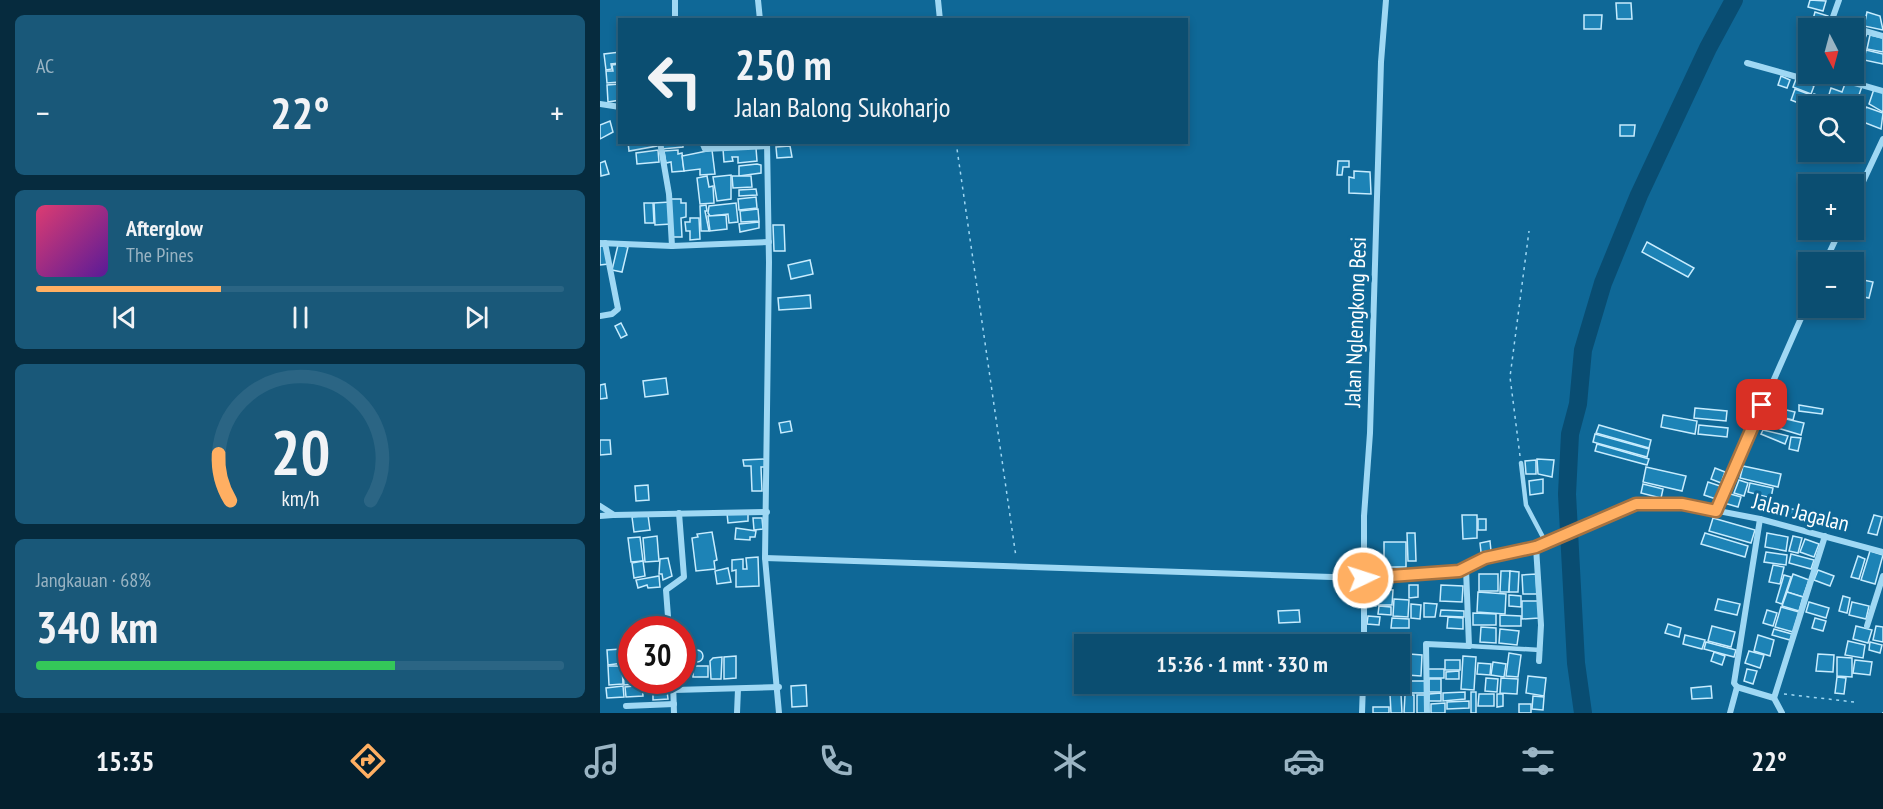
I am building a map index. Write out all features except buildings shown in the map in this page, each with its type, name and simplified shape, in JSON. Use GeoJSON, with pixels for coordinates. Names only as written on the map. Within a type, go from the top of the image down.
{"type":"FeatureCollection","features":[{"type":"Feature","properties":{"kind":"street"},"geometry":{"type":"LineString","coordinates":[[675,0],[675,18]]}},
{"type":"Feature","properties":{"kind":"street"},"geometry":{"type":"LineString","coordinates":[[758,0],[760,18]]}},
{"type":"Feature","properties":{"kind":"street"},"geometry":{"type":"LineString","coordinates":[[938,0],[940,18]]}},
{"type":"Feature","properties":{"kind":"street","name":"Jalan Nglengkong Besi"},"geometry":{"type":"LineString","coordinates":[[1364,634],[1363,578],[1381,62],[1386,0]]}},
{"type":"Feature","properties":{"kind":"street"},"geometry":{"type":"LineString","coordinates":[[1831,18],[1839,0]]}},
{"type":"Feature","properties":{"kind":"street"},"geometry":{"type":"LineString","coordinates":[[1864,31],[1883,36]]}},
{"type":"Feature","properties":{"kind":"street"},"geometry":{"type":"LineString","coordinates":[[1746,63],[1798,77]]}},
{"type":"Feature","properties":{"kind":"street"},"geometry":{"type":"LineString","coordinates":[[1857,84],[1883,91]]}},
{"type":"Feature","properties":{"kind":"street"},"geometry":{"type":"LineString","coordinates":[[600,104],[618,107]]}},
{"type":"Feature","properties":{"kind":"street"},"geometry":{"type":"LineString","coordinates":[[1864,180],[1883,139]]}},
{"type":"Feature","properties":{"kind":"street"},"geometry":{"type":"LineString","coordinates":[[660,144],[669,194],[672,246]]}},
{"type":"Feature","properties":{"kind":"street"},"geometry":{"type":"LineString","coordinates":[[703,144],[705,149],[767,144],[769,242],[765,558],[779,687],[779,713]]}},
{"type":"Feature","properties":{"kind":"street"},"geometry":{"type":"LineString","coordinates":[[600,316],[612,314],[618,309],[603,243],[672,246],[769,242]]}},
{"type":"Feature","properties":{"kind":"street"},"geometry":{"type":"LineString","coordinates":[[1716,511],[1801,318]]}},
{"type":"Feature","properties":{"kind":"street","name":"Jalan Jagalan"},"geometry":{"type":"LineString","coordinates":[[765,558],[1363,578],[1452,573],[1485,558],[1536,547],[1545,541],[1644,503],[1682,504],[1760,519],[1883,552]]}},
{"type":"Feature","properties":{"kind":"street"},"geometry":{"type":"LineString","coordinates":[[600,506],[614,515]]}},
{"type":"Feature","properties":{"kind":"street"},"geometry":{"type":"LineString","coordinates":[[600,516],[767,512]]}},
{"type":"Feature","properties":{"kind":"street"},"geometry":{"type":"LineString","coordinates":[[668,616],[666,591],[671,584],[684,577],[679,513]]}},
{"type":"Feature","properties":{"kind":"street"},"geometry":{"type":"LineString","coordinates":[[1730,713],[1737,687],[1734,683],[1760,519]]}},
{"type":"Feature","properties":{"kind":"street"},"geometry":{"type":"LineString","coordinates":[[1782,713],[1774,696],[1825,536]]}},
{"type":"Feature","properties":{"kind":"street"},"geometry":{"type":"LineString","coordinates":[[1536,547],[1541,625],[1539,661]]}},
{"type":"Feature","properties":{"kind":"street"},"geometry":{"type":"LineString","coordinates":[[1427,713],[1426,644],[1470,646],[1466,568]]}},
{"type":"Feature","properties":{"kind":"street"},"geometry":{"type":"LineString","coordinates":[[1867,626],[1883,576]]}},
{"type":"Feature","properties":{"kind":"street"},"geometry":{"type":"LineString","coordinates":[[696,689],[779,687]]}},
{"type":"Feature","properties":{"kind":"street"},"geometry":{"type":"LineString","coordinates":[[1737,687],[1774,696]]}},
{"type":"Feature","properties":{"kind":"street"},"geometry":{"type":"LineString","coordinates":[[737,713],[738,688]]}},
{"type":"Feature","properties":{"kind":"street"},"geometry":{"type":"LineString","coordinates":[[674,694],[674,713]]}},
{"type":"Feature","properties":{"kind":"street"},"geometry":{"type":"LineString","coordinates":[[1362,713],[1363,694]]}},
{"type":"Feature","properties":{"kind":"street"},"geometry":{"type":"LineString","coordinates":[[626,706],[674,704]]}},
{"type":"Feature","properties":{"kind":"lane"},"geometry":{"type":"LineString","coordinates":[[1521,463],[1526,505],[1545,541]]}},
{"type":"Feature","properties":{"kind":"lane"},"geometry":{"type":"LineString","coordinates":[[1470,646],[1540,650]]}},
{"type":"Feature","properties":{"kind":"path"},"geometry":{"type":"LineString","coordinates":[[956,144],[1018,567]]}},
{"type":"Feature","properties":{"kind":"path"},"geometry":{"type":"LineString","coordinates":[[1521,463],[1510,377],[1529,231]]}},
{"type":"Feature","properties":{"kind":"path"},"geometry":{"type":"LineString","coordinates":[[1774,696],[1854,702]]}},
{"type":"Feature","properties":{"kind":"waterway"},"geometry":{"type":"LineString","coordinates":[[1583,713],[1576,663],[1567,494],[1570,434],[1578,404],[1583,350],[1603,283],[1639,195],[1708,48],[1734,0]]}},
{"type":"Feature","properties":{"kind":"route"},"geometry":{"type":"LineString","coordinates":[[1363,578],[1452,573],[1485,558],[1536,547],[1545,541],[1636,504],[1682,504],[1716,511],[1762,405]]}}]}
